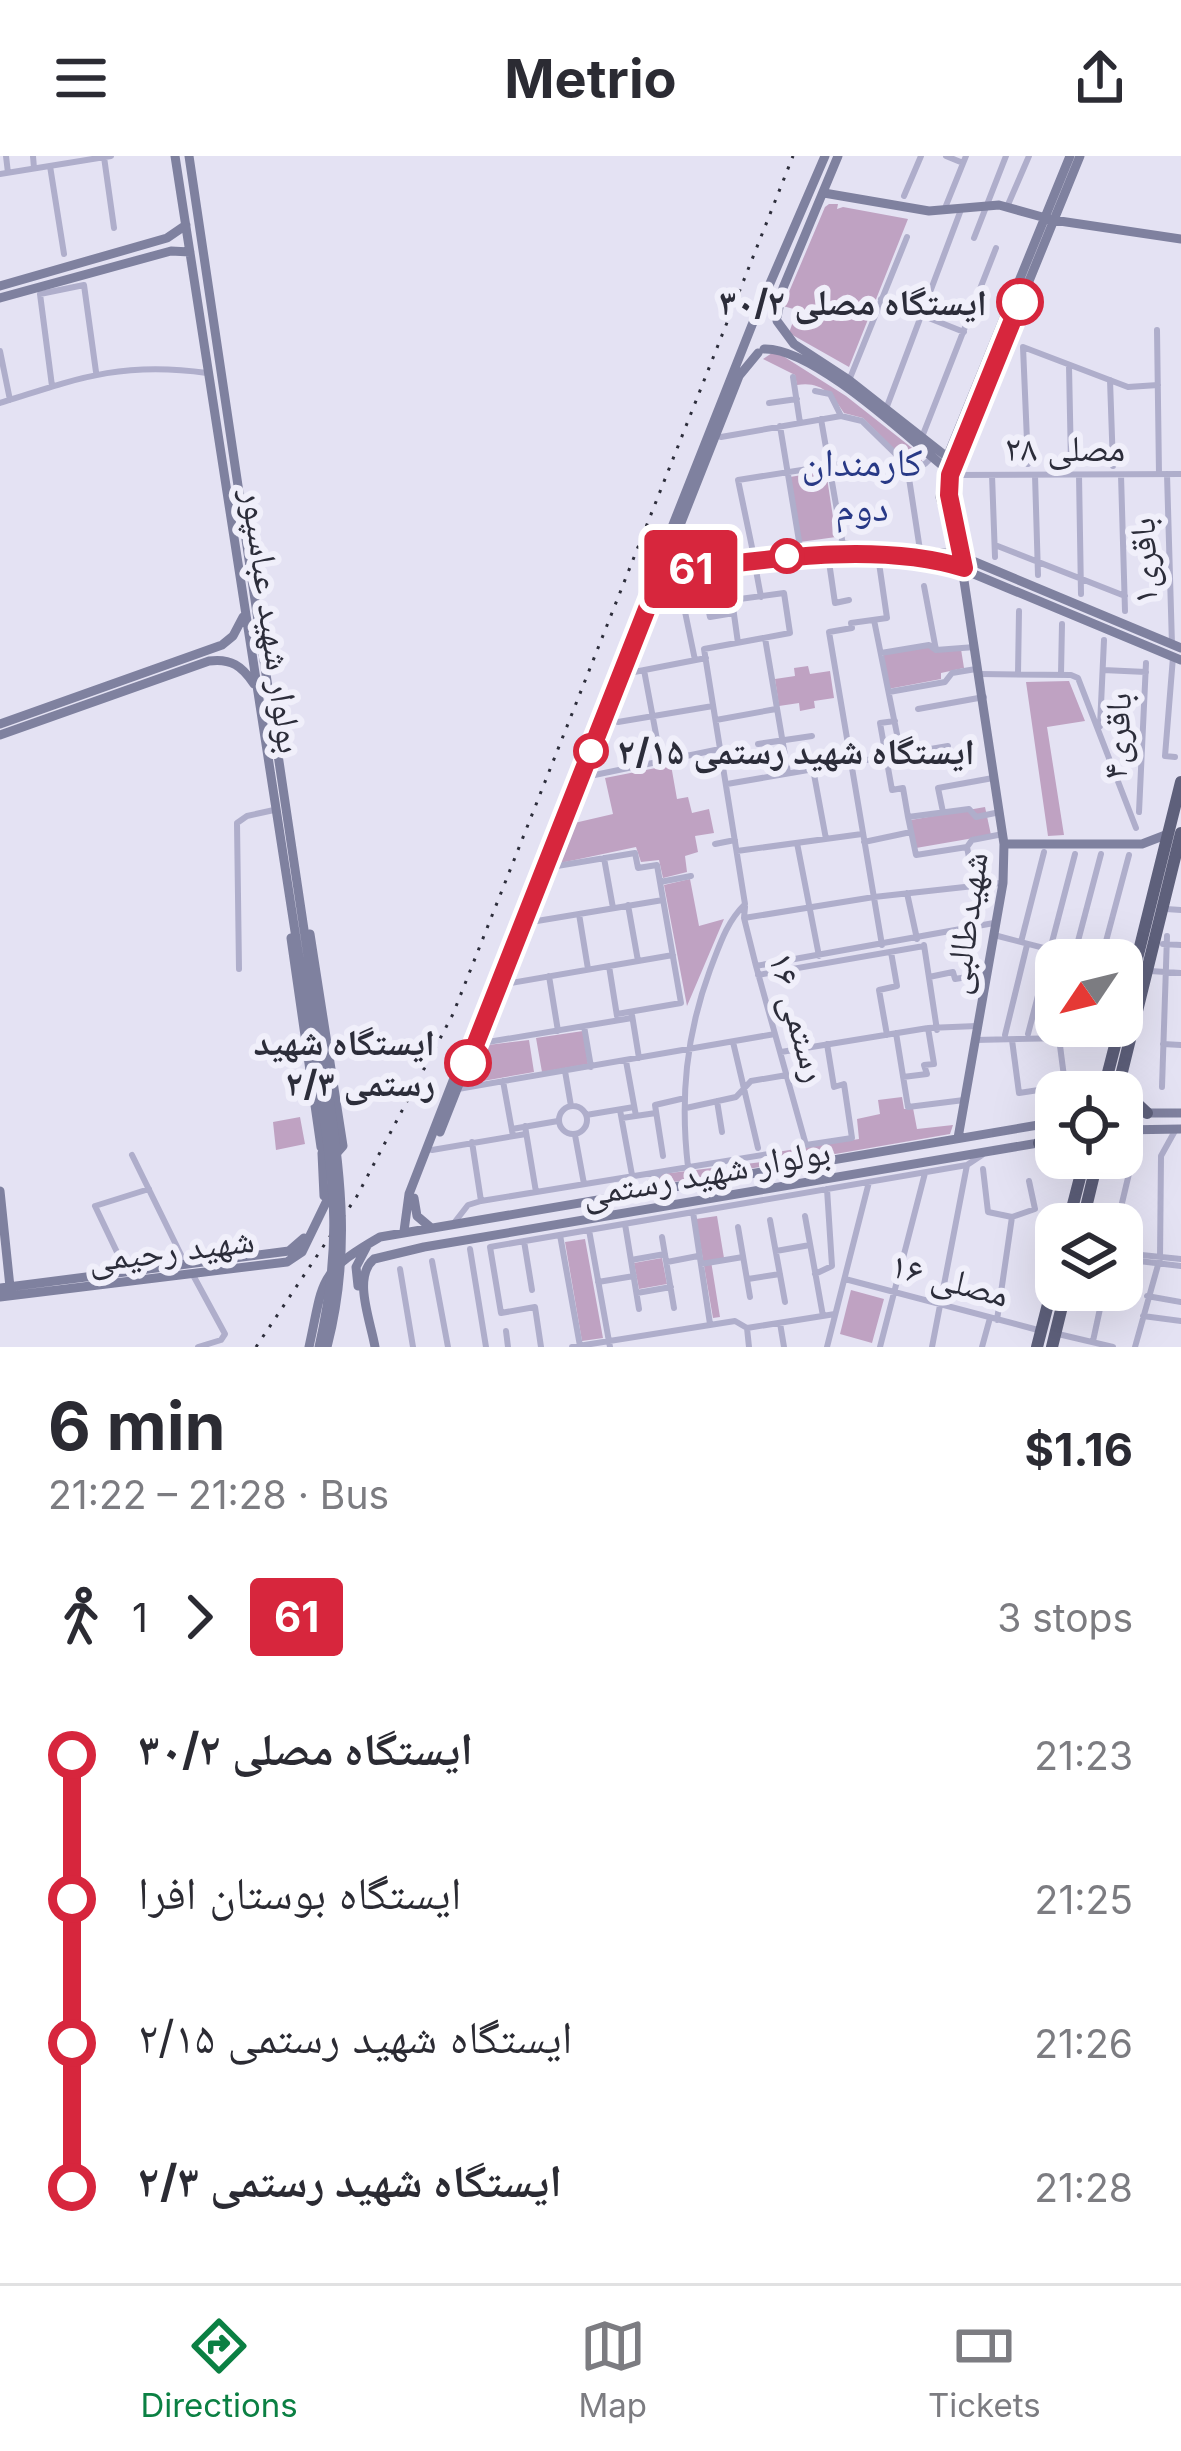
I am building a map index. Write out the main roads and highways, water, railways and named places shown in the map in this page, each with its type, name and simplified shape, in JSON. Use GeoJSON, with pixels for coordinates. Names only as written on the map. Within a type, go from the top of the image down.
{"type":"FeatureCollection","features":[{"type":"Feature","properties":{"kind":"main road"},"geometry":{"type":"LineString","coordinates":[[1114,1071],[1146,970],[1162,941],[1162,908],[1176,874],[1181,782]]}},
{"type":"Feature","properties":{"kind":"main road"},"geometry":{"type":"LineString","coordinates":[[1142,939],[1161,862],[1175,833]]}},
{"type":"Feature","properties":{"kind":"main road"},"geometry":{"type":"LineString","coordinates":[[1037,1347],[1049,1337]]}},
{"type":"Feature","properties":{"kind":"railway"},"geometry":{"type":"LineString","coordinates":[[256,1347],[357,1196],[453,1014],[793,156]]}},
{"type":"Feature","properties":{"kind":"place","name":"ایستگاه مصلی ۳۰/۲"},"geometry":{"type":"Point","coordinates":[1020,302]}},
{"type":"Feature","properties":{"kind":"place","name":"ایستگاه شهید رستمی ۲/۱۵"},"geometry":{"type":"Point","coordinates":[591,751]}},
{"type":"Feature","properties":{"kind":"place","name":"ایستگاه شهید رستمی ۲/۳"},"geometry":{"type":"Point","coordinates":[468,1063]}},
{"type":"Feature","properties":{"kind":"district","name":"کارمندان دوم"},"geometry":{"type":"Point","coordinates":[862,484]}}]}
